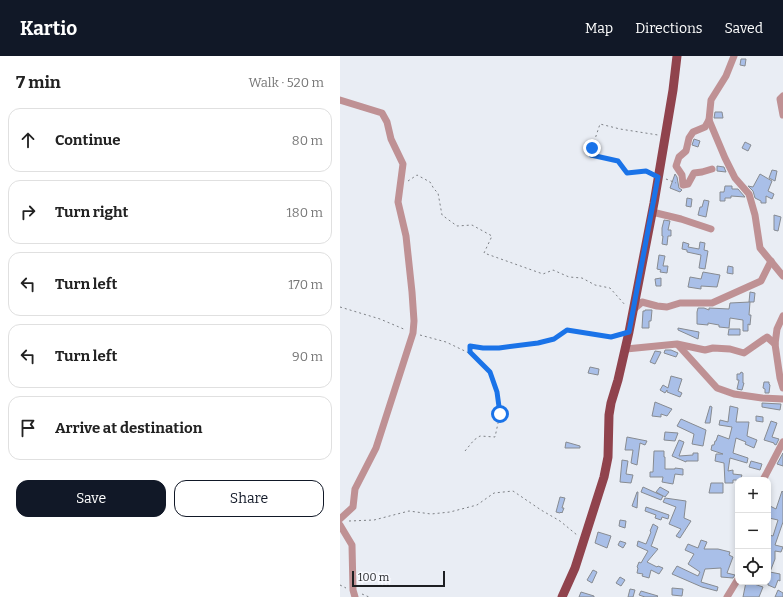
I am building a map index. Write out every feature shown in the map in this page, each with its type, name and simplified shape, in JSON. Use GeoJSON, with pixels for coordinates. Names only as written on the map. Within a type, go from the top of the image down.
{"type":"FeatureCollection","features":[{"type":"Feature","properties":{"kind":"main road"},"geometry":{"type":"LineString","coordinates":[[562,597],[575,568],[604,477],[608,457],[609,415],[611,403],[626,349],[634,309],[673,90],[677,56]]}},
{"type":"Feature","properties":{"kind":"street"},"geometry":{"type":"LineString","coordinates":[[712,169],[694,173],[688,184],[683,185],[682,175],[676,166],[679,157],[686,151],[689,138],[693,132],[705,127],[709,120],[711,100],[726,76],[734,56]]}},
{"type":"Feature","properties":{"kind":"street"},"geometry":{"type":"LineString","coordinates":[[783,96],[780,99],[783,115]]}},
{"type":"Feature","properties":{"kind":"street"},"geometry":{"type":"LineString","coordinates":[[340,100],[382,113],[403,164],[398,202],[406,236],[414,321],[413,333],[376,448],[356,489],[353,507],[343,520]]}},
{"type":"Feature","properties":{"kind":"street"},"geometry":{"type":"LineString","coordinates":[[709,120],[735,178],[749,194],[755,215],[760,248],[782,274]]}},
{"type":"Feature","properties":{"kind":"street"},"geometry":{"type":"LineString","coordinates":[[652,212],[681,219],[711,229]]}},
{"type":"Feature","properties":{"kind":"street"},"geometry":{"type":"LineString","coordinates":[[634,309],[642,302],[667,307],[680,303],[712,303],[761,281],[771,261]]}},
{"type":"Feature","properties":{"kind":"street"},"geometry":{"type":"LineString","coordinates":[[783,316],[777,329],[775,344],[783,388]]}},
{"type":"Feature","properties":{"kind":"street"},"geometry":{"type":"LineString","coordinates":[[626,349],[677,344],[705,350],[713,348],[730,349],[744,353],[767,337],[775,344]]}},
{"type":"Feature","properties":{"kind":"street"},"geometry":{"type":"LineString","coordinates":[[677,344],[716,388],[734,394],[783,399]]}},
{"type":"Feature","properties":{"kind":"street"},"geometry":{"type":"LineString","coordinates":[[765,477],[783,442]]}},
{"type":"Feature","properties":{"kind":"street"},"geometry":{"type":"LineString","coordinates":[[340,525],[352,545],[353,590],[355,597]]}},
{"type":"Feature","properties":{"kind":"street"},"geometry":{"type":"LineString","coordinates":[[727,597],[735,584]]}},
{"type":"Feature","properties":{"kind":"path"},"geometry":{"type":"LineString","coordinates":[[665,136],[651,135],[600,124],[591,155],[618,161],[627,173],[646,171],[658,177],[683,185]]}},
{"type":"Feature","properties":{"kind":"path"},"geometry":{"type":"LineString","coordinates":[[400,188],[417,175],[430,182],[438,193],[442,215],[457,226],[472,225],[492,236],[484,252],[543,274],[554,270],[569,278],[582,278],[595,285],[610,288],[627,307],[634,309]]}},
{"type":"Feature","properties":{"kind":"path"},"geometry":{"type":"LineString","coordinates":[[340,307],[380,319],[413,333],[446,342],[471,353],[490,372],[497,392],[500,414],[496,437],[480,436],[474,440],[465,452]]}},
{"type":"Feature","properties":{"kind":"path"},"geometry":{"type":"LineString","coordinates":[[471,353],[470,346],[499,348],[538,343],[554,339],[567,330],[611,337],[629,332]]}},
{"type":"Feature","properties":{"kind":"path"},"geometry":{"type":"LineString","coordinates":[[343,520],[374,520],[409,511],[431,514],[450,512],[477,505],[494,493],[513,492],[560,521],[583,540]]}},
{"type":"Feature","properties":{"kind":"building"},"geometry":{"type":"Polygon","coordinates":[[[741,59],[746,59],[745,66],[740,65],[741,59]]]}},
{"type":"Feature","properties":{"kind":"building"},"geometry":{"type":"Polygon","coordinates":[[[715,112],[722,112],[723,118],[714,118],[715,112]]]}},
{"type":"Feature","properties":{"kind":"building"},"geometry":{"type":"Polygon","coordinates":[[[694,139],[700,141],[698,147],[692,145],[694,139]]]}},
{"type":"Feature","properties":{"kind":"building"},"geometry":{"type":"Polygon","coordinates":[[[745,142],[751,145],[748,151],[742,148],[745,142]]]}},
{"type":"Feature","properties":{"kind":"building"},"geometry":{"type":"Polygon","coordinates":[[[717,166],[724,167],[726,172],[717,171],[717,166]]]}},
{"type":"Feature","properties":{"kind":"building"},"geometry":{"type":"Polygon","coordinates":[[[772,170],[777,171],[775,181],[769,178],[772,170]]]}},
{"type":"Feature","properties":{"kind":"building"},"geometry":{"type":"Polygon","coordinates":[[[675,174],[679,188],[682,190],[680,192],[670,188],[675,174]]]}},
{"type":"Feature","properties":{"kind":"building"},"geometry":{"type":"Polygon","coordinates":[[[760,174],[772,181],[768,191],[774,194],[772,199],[766,196],[766,203],[761,203],[761,201],[755,198],[753,191],[748,186],[753,187],[760,174]]]}},
{"type":"Feature","properties":{"kind":"building"},"geometry":{"type":"Polygon","coordinates":[[[725,186],[732,186],[732,189],[738,189],[745,197],[731,196],[731,198],[725,198],[725,201],[720,201],[720,192],[724,192],[725,186]]]}},
{"type":"Feature","properties":{"kind":"building"},"geometry":{"type":"Polygon","coordinates":[[[687,198],[692,199],[691,207],[686,206],[687,198]]]}},
{"type":"Feature","properties":{"kind":"building"},"geometry":{"type":"Polygon","coordinates":[[[704,200],[709,201],[706,217],[698,215],[704,200]]]}},
{"type":"Feature","properties":{"kind":"building"},"geometry":{"type":"Polygon","coordinates":[[[774,215],[781,217],[778,231],[774,230],[774,215]]]}},
{"type":"Feature","properties":{"kind":"building"},"geometry":{"type":"Polygon","coordinates":[[[664,220],[670,221],[668,230],[671,230],[671,236],[668,236],[667,245],[662,244],[662,228],[664,220]]]}},
{"type":"Feature","properties":{"kind":"building"},"geometry":{"type":"Polygon","coordinates":[[[683,242],[689,244],[688,247],[699,249],[700,242],[705,243],[704,250],[708,251],[705,269],[699,268],[701,255],[687,252],[687,250],[682,249],[683,242]]]}},
{"type":"Feature","properties":{"kind":"building"},"geometry":{"type":"Polygon","coordinates":[[[659,255],[665,256],[663,266],[668,266],[667,273],[660,272],[661,270],[657,269],[659,255]]]}},
{"type":"Feature","properties":{"kind":"building"},"geometry":{"type":"Polygon","coordinates":[[[728,266],[733,267],[733,274],[727,273],[728,266]]]}},
{"type":"Feature","properties":{"kind":"building"},"geometry":{"type":"Polygon","coordinates":[[[703,272],[720,275],[717,287],[701,286],[701,289],[688,287],[690,277],[701,279],[703,272]]]}},
{"type":"Feature","properties":{"kind":"building"},"geometry":{"type":"Polygon","coordinates":[[[661,278],[661,286],[656,286],[655,279],[661,278]]]}},
{"type":"Feature","properties":{"kind":"building"},"geometry":{"type":"Polygon","coordinates":[[[750,292],[755,293],[754,302],[749,302],[750,292]]]}},
{"type":"Feature","properties":{"kind":"building"},"geometry":{"type":"Polygon","coordinates":[[[750,302],[749,315],[751,315],[750,325],[748,324],[748,331],[743,331],[743,320],[730,318],[729,328],[719,327],[719,325],[708,323],[708,325],[697,324],[698,308],[709,310],[709,308],[729,309],[730,303],[750,302]]]}},
{"type":"Feature","properties":{"kind":"building"},"geometry":{"type":"Polygon","coordinates":[[[652,310],[649,328],[642,328],[643,311],[652,310]]]}},
{"type":"Feature","properties":{"kind":"building"},"geometry":{"type":"Polygon","coordinates":[[[678,328],[699,332],[698,339],[678,330],[678,328]]]}},
{"type":"Feature","properties":{"kind":"building"},"geometry":{"type":"Polygon","coordinates":[[[729,329],[740,329],[740,335],[728,335],[729,329]]]}},
{"type":"Feature","properties":{"kind":"building"},"geometry":{"type":"Polygon","coordinates":[[[665,350],[671,350],[678,353],[676,357],[664,353],[665,350]]]}},
{"type":"Feature","properties":{"kind":"building"},"geometry":{"type":"Polygon","coordinates":[[[655,351],[661,352],[655,364],[650,362],[655,351]]]}},
{"type":"Feature","properties":{"kind":"building"},"geometry":{"type":"Polygon","coordinates":[[[590,367],[599,369],[598,375],[588,373],[590,367]]]}},
{"type":"Feature","properties":{"kind":"building"},"geometry":{"type":"Polygon","coordinates":[[[741,372],[743,373],[744,383],[742,390],[737,389],[739,380],[737,380],[737,374],[740,374],[741,372]]]}},
{"type":"Feature","properties":{"kind":"building"},"geometry":{"type":"Polygon","coordinates":[[[671,376],[682,379],[678,391],[682,393],[680,397],[667,392],[667,390],[665,393],[660,390],[663,385],[668,388],[671,376]]]}},
{"type":"Feature","properties":{"kind":"building"},"geometry":{"type":"Polygon","coordinates":[[[764,382],[769,382],[769,393],[765,393],[765,389],[763,388],[764,382]]]}},
{"type":"Feature","properties":{"kind":"building"},"geometry":{"type":"Polygon","coordinates":[[[655,402],[672,409],[667,416],[661,414],[661,417],[652,416],[655,402]]]}},
{"type":"Feature","properties":{"kind":"building"},"geometry":{"type":"Polygon","coordinates":[[[762,403],[781,404],[780,410],[762,407],[762,403]]]}},
{"type":"Feature","properties":{"kind":"building"},"geometry":{"type":"Polygon","coordinates":[[[710,406],[712,407],[710,423],[705,423],[710,406]]]}},
{"type":"Feature","properties":{"kind":"building"},"geometry":{"type":"Polygon","coordinates":[[[730,406],[738,408],[736,422],[749,422],[747,436],[757,440],[754,448],[745,444],[746,442],[736,438],[733,453],[748,458],[747,463],[730,458],[728,471],[733,470],[733,474],[742,475],[741,477],[735,477],[733,483],[725,483],[724,463],[715,461],[716,454],[723,454],[711,450],[712,445],[714,445],[718,435],[729,439],[732,427],[719,425],[720,420],[728,422],[730,406]]]}},
{"type":"Feature","properties":{"kind":"building"},"geometry":{"type":"Polygon","coordinates":[[[756,416],[763,417],[763,422],[756,421],[756,416]]]}},
{"type":"Feature","properties":{"kind":"building"},"geometry":{"type":"Polygon","coordinates":[[[681,419],[706,430],[703,446],[692,444],[694,434],[677,426],[681,419]]]}},
{"type":"Feature","properties":{"kind":"building"},"geometry":{"type":"Polygon","coordinates":[[[771,421],[777,423],[772,437],[779,439],[776,445],[764,440],[771,421]]]}},
{"type":"Feature","properties":{"kind":"building"},"geometry":{"type":"Polygon","coordinates":[[[665,432],[678,433],[675,441],[664,440],[665,432]]]}},
{"type":"Feature","properties":{"kind":"building"},"geometry":{"type":"Polygon","coordinates":[[[627,437],[647,441],[645,445],[640,443],[637,465],[631,463],[633,450],[625,450],[627,437]]]}},
{"type":"Feature","properties":{"kind":"building"},"geometry":{"type":"Polygon","coordinates":[[[679,440],[684,442],[679,456],[698,453],[698,461],[686,462],[672,456],[679,440]]]}},
{"type":"Feature","properties":{"kind":"building"},"geometry":{"type":"Polygon","coordinates":[[[566,442],[580,446],[580,448],[565,448],[566,442]]]}},
{"type":"Feature","properties":{"kind":"building"},"geometry":{"type":"Polygon","coordinates":[[[654,451],[664,451],[665,469],[683,469],[683,475],[675,474],[673,484],[662,482],[663,477],[650,477],[650,472],[653,472],[654,451]]]}},
{"type":"Feature","properties":{"kind":"building"},"geometry":{"type":"Polygon","coordinates":[[[783,453],[783,466],[777,464],[783,453]]]}},
{"type":"Feature","properties":{"kind":"building"},"geometry":{"type":"Polygon","coordinates":[[[622,460],[628,461],[626,474],[633,475],[631,483],[620,482],[622,460]]]}},
{"type":"Feature","properties":{"kind":"building"},"geometry":{"type":"Polygon","coordinates":[[[751,461],[762,464],[760,470],[749,467],[751,461]]]}},
{"type":"Feature","properties":{"kind":"building"},"geometry":{"type":"Polygon","coordinates":[[[711,483],[723,483],[723,493],[709,493],[711,483]]]}},
{"type":"Feature","properties":{"kind":"building"},"geometry":{"type":"Polygon","coordinates":[[[643,487],[663,496],[661,500],[641,492],[643,487]]]}},
{"type":"Feature","properties":{"kind":"building"},"geometry":{"type":"Polygon","coordinates":[[[660,487],[669,492],[665,497],[656,492],[660,487]]]}},
{"type":"Feature","properties":{"kind":"building"},"geometry":{"type":"Polygon","coordinates":[[[782,491],[783,522],[775,545],[783,547],[781,552],[775,551],[775,559],[771,569],[771,536],[773,536],[778,520],[771,518],[771,506],[776,509],[782,491]]]}},
{"type":"Feature","properties":{"kind":"building"},"geometry":{"type":"Polygon","coordinates":[[[638,492],[637,508],[632,506],[638,492]]]}},
{"type":"Feature","properties":{"kind":"building"},"geometry":{"type":"Polygon","coordinates":[[[560,497],[565,498],[562,513],[556,512],[560,497]]]}},
{"type":"Feature","properties":{"kind":"building"},"geometry":{"type":"Polygon","coordinates":[[[665,498],[686,501],[684,518],[691,521],[680,538],[676,536],[681,529],[669,524],[676,507],[663,502],[665,498]]]}},
{"type":"Feature","properties":{"kind":"building"},"geometry":{"type":"Polygon","coordinates":[[[646,507],[669,515],[668,519],[662,517],[661,520],[655,518],[656,515],[645,511],[646,507]]]}},
{"type":"Feature","properties":{"kind":"building"},"geometry":{"type":"Polygon","coordinates":[[[620,520],[626,521],[625,528],[619,526],[620,520]]]}},
{"type":"Feature","properties":{"kind":"building"},"geometry":{"type":"Polygon","coordinates":[[[653,524],[658,527],[651,546],[658,549],[647,562],[663,568],[659,574],[651,570],[649,578],[642,576],[643,574],[637,573],[639,562],[641,563],[648,551],[637,546],[638,541],[646,544],[653,524]]]}},
{"type":"Feature","properties":{"kind":"building"},"geometry":{"type":"Polygon","coordinates":[[[598,532],[611,536],[607,548],[595,543],[598,532]]]}},
{"type":"Feature","properties":{"kind":"building"},"geometry":{"type":"Polygon","coordinates":[[[701,540],[707,542],[704,549],[718,549],[730,552],[729,555],[733,557],[727,573],[735,575],[733,578],[721,577],[721,568],[705,569],[701,582],[718,587],[717,591],[702,587],[672,574],[677,566],[698,576],[700,572],[688,564],[694,554],[685,550],[688,544],[698,548],[701,540]]]}},
{"type":"Feature","properties":{"kind":"building"},"geometry":{"type":"Polygon","coordinates":[[[620,541],[626,543],[623,548],[618,545],[620,541]]]}},
{"type":"Feature","properties":{"kind":"building"},"geometry":{"type":"Polygon","coordinates":[[[593,570],[597,572],[592,583],[587,580],[593,570]]]}},
{"type":"Feature","properties":{"kind":"building"},"geometry":{"type":"Polygon","coordinates":[[[771,572],[780,574],[780,581],[778,580],[775,588],[768,585],[771,585],[771,572]]]}},
{"type":"Feature","properties":{"kind":"building"},"geometry":{"type":"Polygon","coordinates":[[[620,577],[625,580],[621,586],[616,583],[620,577]]]}},
{"type":"Feature","properties":{"kind":"building"},"geometry":{"type":"Polygon","coordinates":[[[745,585],[757,585],[763,587],[759,597],[743,597],[745,585]]]}},
{"type":"Feature","properties":{"kind":"building"},"geometry":{"type":"Polygon","coordinates":[[[672,588],[683,589],[682,596],[672,595],[672,588]]]}},
{"type":"Feature","properties":{"kind":"building"},"geometry":{"type":"Polygon","coordinates":[[[630,589],[635,590],[633,597],[628,597],[630,589]]]}},
{"type":"Feature","properties":{"kind":"building"},"geometry":{"type":"Polygon","coordinates":[[[778,590],[783,593],[783,597],[775,597],[778,590]]]}},
{"type":"Feature","properties":{"kind":"building"},"geometry":{"type":"Polygon","coordinates":[[[641,591],[658,596],[645,597],[639,595],[641,591]]]}},
{"type":"Feature","properties":{"kind":"building"},"geometry":{"type":"Polygon","coordinates":[[[581,592],[594,596],[594,597],[579,597],[581,592]]]}},
{"type":"Feature","properties":{"kind":"route"},"geometry":{"type":"LineString","coordinates":[[500,414],[497,392],[490,372],[470,352],[470,346],[499,348],[538,343],[554,339],[567,330],[611,337],[629,332],[658,177],[646,171],[627,173],[618,161],[591,155],[592,148]]}}]}
